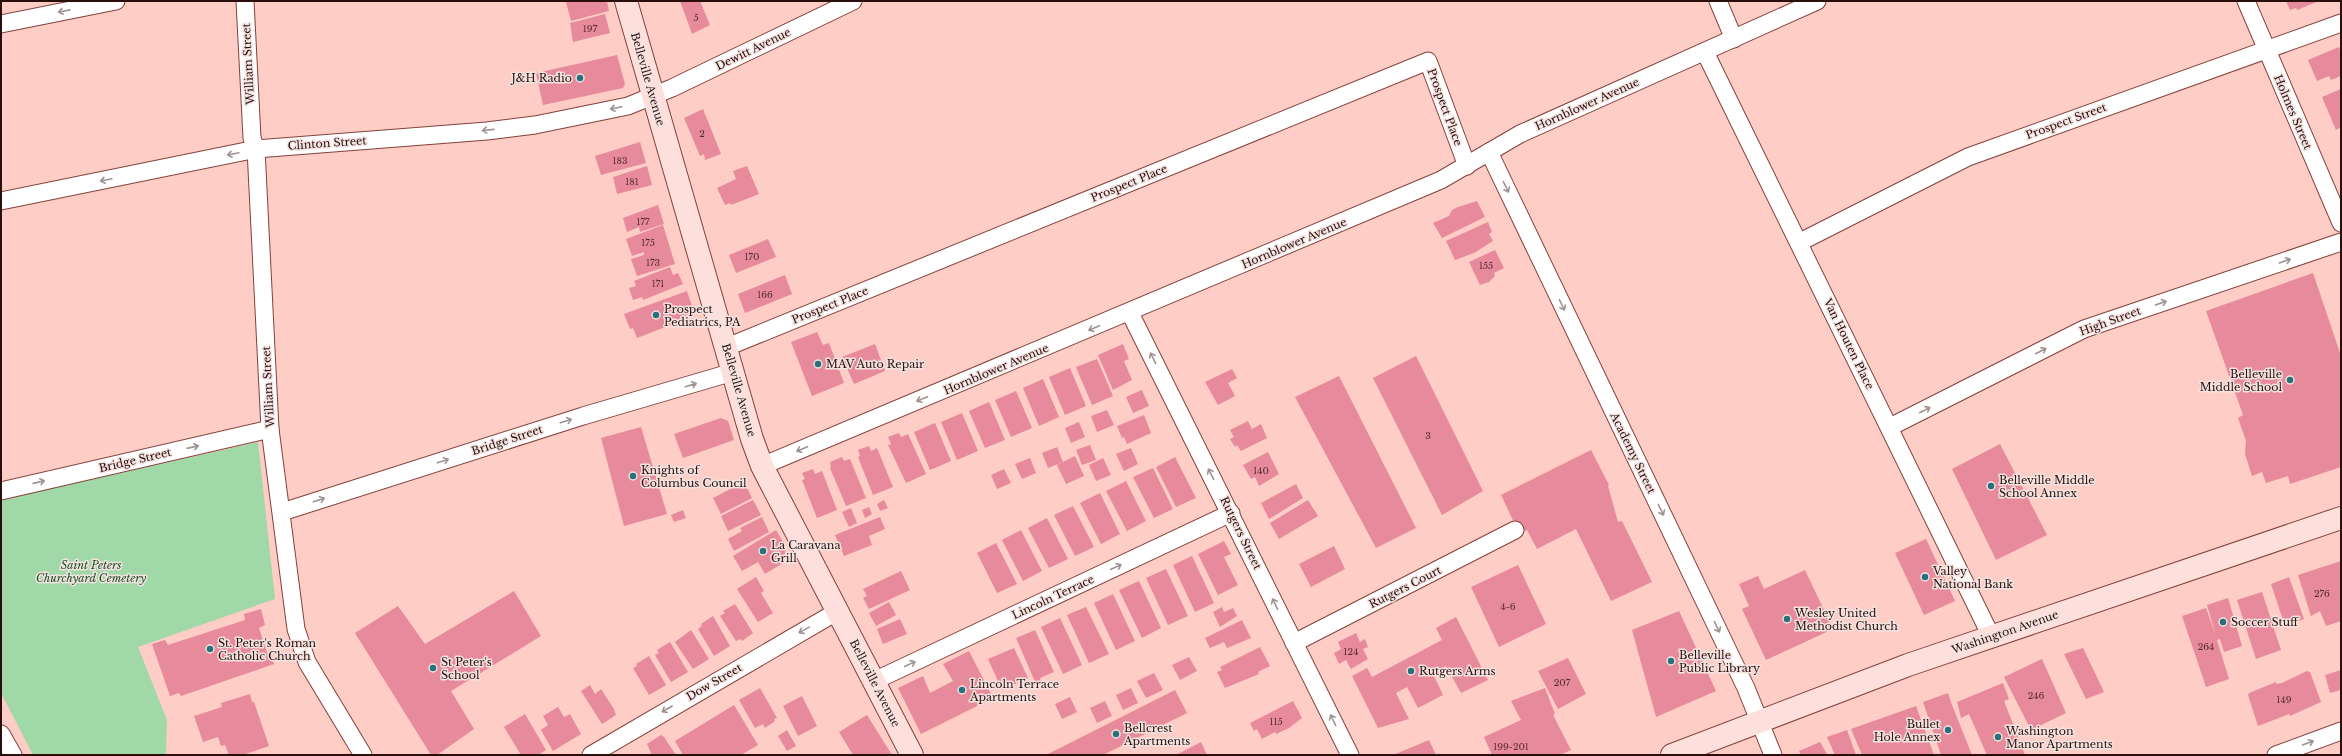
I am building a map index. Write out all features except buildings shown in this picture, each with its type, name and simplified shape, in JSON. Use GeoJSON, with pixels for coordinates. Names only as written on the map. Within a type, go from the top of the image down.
{"type":"FeatureCollection","features":[{"type":"Feature","properties":{"kind":"main road","name":"Belleville Avenue"},"geometry":{"type":"LineString","coordinates":[[626,1],[733,372],[762,466],[912,755]]}},
{"type":"Feature","properties":{"kind":"main road","name":"Washington Avenue"},"geometry":{"type":"LineString","coordinates":[[1672,755],[1759,720],[1991,636],[2341,518]]}},
{"type":"Feature","properties":{"kind":"street"},"geometry":{"type":"LineString","coordinates":[[1,24],[116,1]]}},
{"type":"Feature","properties":{"kind":"street","name":"William Street"},"geometry":{"type":"LineString","coordinates":[[245,1],[252,138],[256,149],[270,429],[296,629],[307,662],[363,755]]}},
{"type":"Feature","properties":{"kind":"street","name":"Dewitt Avenue"},"geometry":{"type":"LineString","coordinates":[[653,96],[853,1]]}},
{"type":"Feature","properties":{"kind":"street"},"geometry":{"type":"LineString","coordinates":[[1718,1],[1734,39]]}},
{"type":"Feature","properties":{"kind":"street","name":"Hornblower Avenue"},"geometry":{"type":"LineString","coordinates":[[762,466],[1130,313],[1441,180],[1520,134],[1818,1]]}},
{"type":"Feature","properties":{"kind":"street","name":"Holmes Street"},"geometry":{"type":"LineString","coordinates":[[2246,1],[2341,223]]}},
{"type":"Feature","properties":{"kind":"street","name":"Prospect Street"},"geometry":{"type":"LineString","coordinates":[[1800,242],[1968,157],[2341,23]]}},
{"type":"Feature","properties":{"kind":"street","name":"Van Houten Place"},"geometry":{"type":"LineString","coordinates":[[1705,52],[1800,242],[1991,636]]}},
{"type":"Feature","properties":{"kind":"street","name":"Prospect Place"},"geometry":{"type":"LineString","coordinates":[[727,347],[1428,61],[1467,166]]}},
{"type":"Feature","properties":{"kind":"street","name":"Clinton Street"},"geometry":{"type":"LineString","coordinates":[[1,201],[256,149],[535,125],[628,106],[653,96]]}},
{"type":"Feature","properties":{"kind":"street","name":"Academy Street"},"geometry":{"type":"LineString","coordinates":[[1489,152],[1746,688],[1773,755]]}},
{"type":"Feature","properties":{"kind":"street","name":"High Street"},"geometry":{"type":"LineString","coordinates":[[1890,427],[2084,329],[2341,242]]}},
{"type":"Feature","properties":{"kind":"street","name":"Rutgers Street"},"geometry":{"type":"LineString","coordinates":[[1130,313],[1231,513],[1350,755]]}},
{"type":"Feature","properties":{"kind":"street","name":"Bridge Street"},"geometry":{"type":"LineString","coordinates":[[282,512],[583,416],[733,372]]}},
{"type":"Feature","properties":{"kind":"street","name":"Bridge Street"},"geometry":{"type":"LineString","coordinates":[[1,491],[270,429]]}},
{"type":"Feature","properties":{"kind":"street","name":"Lincoln Terrace"},"geometry":{"type":"LineString","coordinates":[[874,681],[1231,513]]}},
{"type":"Feature","properties":{"kind":"street","name":"Rutgers Court"},"geometry":{"type":"LineString","coordinates":[[1294,643],[1515,530]]}},
{"type":"Feature","properties":{"kind":"street","name":"Dow Street"},"geometry":{"type":"LineString","coordinates":[[591,755],[838,611]]}},
{"type":"Feature","properties":{"kind":"street"},"geometry":{"type":"LineString","coordinates":[[2276,755],[2341,731]]}},
{"type":"Feature","properties":{"kind":"street"},"geometry":{"type":"LineString","coordinates":[[1,734],[13,755]]}},
{"type":"Feature","properties":{"kind":"green space","name":"Saint Peters Churchyard Cemetery"},"geometry":{"type":"Polygon","coordinates":[[[258,442],[275,599],[138,647],[167,720],[166,755],[33,755],[1,693],[1,500],[258,442]]]}},
{"type":"Feature","properties":{"kind":"place","name":"J&H Radio"},"geometry":{"type":"Point","coordinates":[580,78]}},
{"type":"Feature","properties":{"kind":"place","name":"Prospect Pediatrics, PA"},"geometry":{"type":"Point","coordinates":[656,315]}},
{"type":"Feature","properties":{"kind":"place","name":"MAV Auto Repair"},"geometry":{"type":"Point","coordinates":[818,364]}},
{"type":"Feature","properties":{"kind":"place","name":"Belleville Middle School"},"geometry":{"type":"Point","coordinates":[2290,380]}},
{"type":"Feature","properties":{"kind":"place","name":"Knights of Columbus Council"},"geometry":{"type":"Point","coordinates":[633,476]}},
{"type":"Feature","properties":{"kind":"place","name":"Belleville Middle School Annex"},"geometry":{"type":"Point","coordinates":[1991,486]}},
{"type":"Feature","properties":{"kind":"place","name":"La Caravana Grill"},"geometry":{"type":"Point","coordinates":[763,551]}},
{"type":"Feature","properties":{"kind":"place","name":"Valley National Bank"},"geometry":{"type":"Point","coordinates":[1925,577]}},
{"type":"Feature","properties":{"kind":"place","name":"Wesley United Methodist Church"},"geometry":{"type":"Point","coordinates":[1787,619]}},
{"type":"Feature","properties":{"kind":"place","name":"Soccer Stuff"},"geometry":{"type":"Point","coordinates":[2223,622]}},
{"type":"Feature","properties":{"kind":"place","name":"St. Peter's Roman Catholic Church"},"geometry":{"type":"Point","coordinates":[210,649]}},
{"type":"Feature","properties":{"kind":"place","name":"Belleville Public Library"},"geometry":{"type":"Point","coordinates":[1671,661]}},
{"type":"Feature","properties":{"kind":"place","name":"St Peter's School"},"geometry":{"type":"Point","coordinates":[433,668]}},
{"type":"Feature","properties":{"kind":"place","name":"Rutgers Arms"},"geometry":{"type":"Point","coordinates":[1411,671]}},
{"type":"Feature","properties":{"kind":"place","name":"Lincoln Terrace Apartments"},"geometry":{"type":"Point","coordinates":[962,690]}},
{"type":"Feature","properties":{"kind":"place","name":"Bullet Hole Annex"},"geometry":{"type":"Point","coordinates":[1948,730]}},
{"type":"Feature","properties":{"kind":"place","name":"Bellcrest Apartments"},"geometry":{"type":"Point","coordinates":[1116,734]}},
{"type":"Feature","properties":{"kind":"place","name":"Washington Manor Apartments"},"geometry":{"type":"Point","coordinates":[1998,737]}}]}
